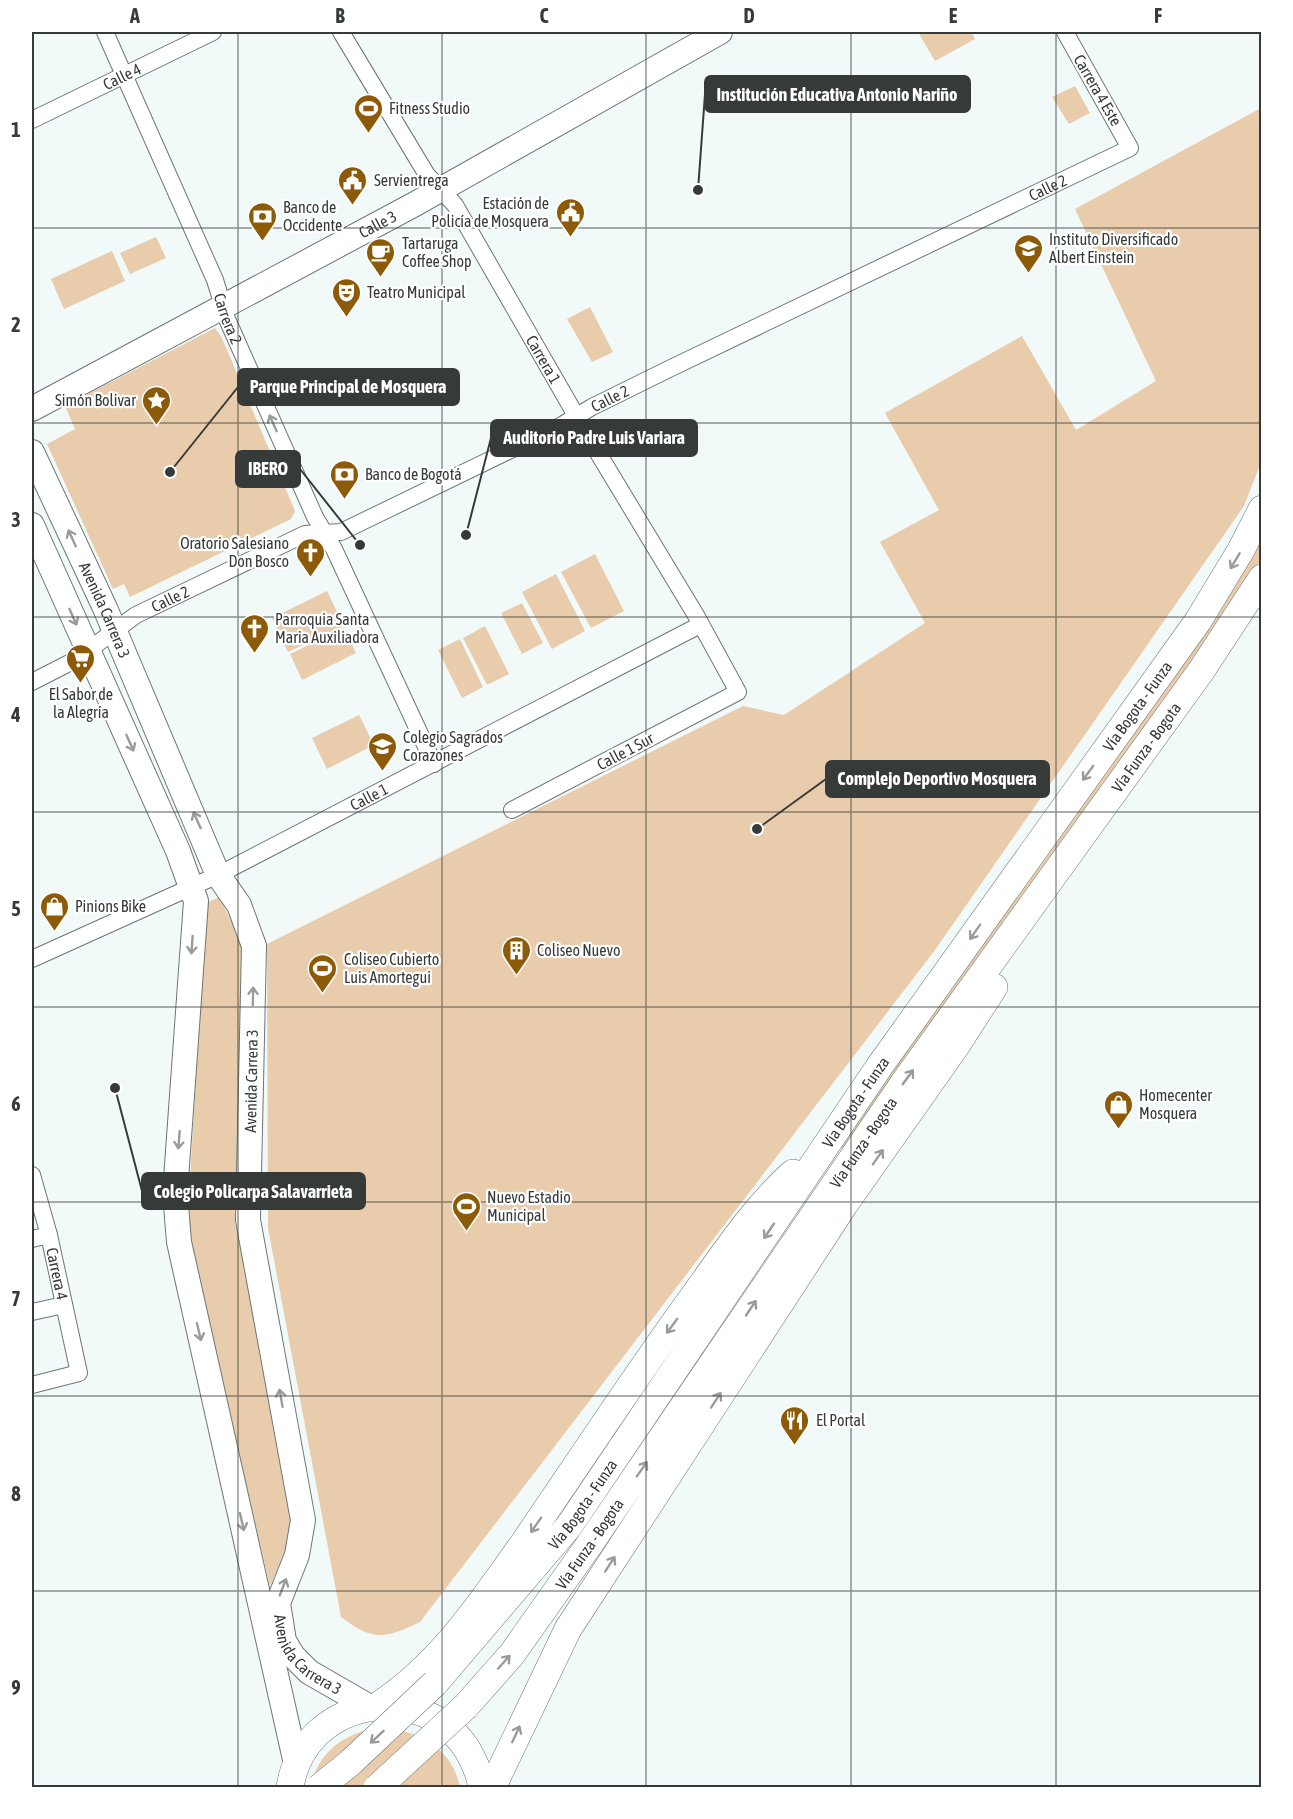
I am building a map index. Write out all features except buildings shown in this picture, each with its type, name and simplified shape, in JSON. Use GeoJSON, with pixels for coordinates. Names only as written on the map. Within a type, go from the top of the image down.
{"type":"FeatureCollection","features":[{"type":"Feature","properties":{"kind":"main road","name":"Calle 3"},"geometry":{"type":"LineString","coordinates":[[32,409],[440,189],[709,34]]}},
{"type":"Feature","properties":{"kind":"main road","name":"Avenida Carrera 3"},"geometry":{"type":"LineString","coordinates":[[32,452],[105,608],[218,875],[239,905],[254,946],[248,1220],[303,1520],[301,1541],[281,1592],[278,1611],[284,1641],[293,1656],[309,1672],[373,1706]]}},
{"type":"Feature","properties":{"kind":"main road","name":"Vía Bogota - Funza"},"geometry":{"type":"LineString","coordinates":[[319,1788],[351,1762],[435,1683],[569,1526],[832,1138],[1050,826],[1198,621],[1241,550],[1262,509]]}},
{"type":"Feature","properties":{"kind":"main road","name":"Avenida Carrera 3"},"geometry":{"type":"LineString","coordinates":[[32,525],[192,887],[196,901],[175,1193],[178,1242],[290,1779]]}},
{"type":"Feature","properties":{"kind":"main road","name":"Vía Funza - Bogota"},"geometry":{"type":"LineString","coordinates":[[377,1788],[466,1706],[512,1654],[583,1554],[903,1084],[1201,671],[1262,578]]}},
{"type":"Feature","properties":{"kind":"main road"},"geometry":{"type":"LineString","coordinates":[[492,1788],[568,1629],[844,1205],[956,1046],[1030,932],[1099,813]]}},
{"type":"Feature","properties":{"kind":"main road"},"geometry":{"type":"LineString","coordinates":[[290,1779],[306,1748],[333,1721],[373,1706],[403,1689],[441,1653],[480,1605],[641,1369],[748,1221],[781,1184],[832,1138]]}},
{"type":"Feature","properties":{"kind":"main road"},"geometry":{"type":"LineString","coordinates":[[373,1706],[399,1705],[422,1711],[442,1723],[460,1739],[473,1759],[482,1788]]}},
{"type":"Feature","properties":{"kind":"street","name":"Carrera 2"},"geometry":{"type":"LineString","coordinates":[[105,32],[324,534],[334,549],[434,764]]}},
{"type":"Feature","properties":{"kind":"street","name":"Calle 4"},"geometry":{"type":"LineString","coordinates":[[32,120],[213,32]]}},
{"type":"Feature","properties":{"kind":"street","name":"Carrera 1"},"geometry":{"type":"LineString","coordinates":[[341,32],[427,175],[455,205],[738,692]]}},
{"type":"Feature","properties":{"kind":"street","name":"Carrera 4 Este"},"geometry":{"type":"LineString","coordinates":[[1065,32],[1130,148]]}},
{"type":"Feature","properties":{"kind":"street","name":"Calle 2"},"geometry":{"type":"LineString","coordinates":[[32,682],[88,651],[136,615],[298,537],[341,532],[577,417],[651,377],[1130,148]]}},
{"type":"Feature","properties":{"kind":"street","name":"Calle 1"},"geometry":{"type":"LineString","coordinates":[[32,959],[218,875],[700,625]]}},
{"type":"Feature","properties":{"kind":"street","name":"Calle 1 Sur"},"geometry":{"type":"LineString","coordinates":[[512,810],[738,692]]}},
{"type":"Feature","properties":{"kind":"street","name":"Carrera 4"},"geometry":{"type":"LineString","coordinates":[[32,1174],[49,1235],[79,1373],[32,1385]]}},
{"type":"Feature","properties":{"kind":"street"},"geometry":{"type":"LineString","coordinates":[[32,1239],[49,1235]]}},
{"type":"Feature","properties":{"kind":"street"},"geometry":{"type":"LineString","coordinates":[[32,1312],[64,1305]]}},
{"type":"Feature","properties":{"kind":"shaded area"},"geometry":{"type":"Polygon","coordinates":[[[918,32],[971,32],[975,39],[935,61],[918,32]]]}},
{"type":"Feature","properties":{"kind":"shaded area"},"geometry":{"type":"Polygon","coordinates":[[[1075,86],[1090,113],[1069,124],[1052,97],[1075,86]]]}},
{"type":"Feature","properties":{"kind":"shaded area"},"geometry":{"type":"Polygon","coordinates":[[[1261,108],[1262,460],[1244,506],[935,950],[420,1622],[397,1632],[379,1635],[370,1634],[352,1625],[341,1617],[268,1228],[267,944],[743,706],[784,715],[925,623],[880,542],[939,510],[885,413],[1022,336],[1076,430],[1156,381],[1075,209],[1261,108]]]}},
{"type":"Feature","properties":{"kind":"shaded area"},"geometry":{"type":"Polygon","coordinates":[[[156,237],[166,258],[130,274],[120,253],[156,237]]]}},
{"type":"Feature","properties":{"kind":"shaded area"},"geometry":{"type":"Polygon","coordinates":[[[112,251],[125,281],[64,309],[51,279],[112,251]]]}},
{"type":"Feature","properties":{"kind":"shaded area"},"geometry":{"type":"Polygon","coordinates":[[[590,307],[613,352],[592,362],[567,319],[590,307]]]}},
{"type":"Feature","properties":{"kind":"shaded area"},"geometry":{"type":"Polygon","coordinates":[[[215,328],[222,338],[295,511],[291,519],[130,597],[124,584],[113,589],[47,444],[75,429],[65,406],[215,328]]]}},
{"type":"Feature","properties":{"kind":"shaded area"},"geometry":{"type":"Polygon","coordinates":[[[1261,538],[1261,560],[1230,613],[844,1150],[837,1145],[1217,616],[1261,538]]]}},
{"type":"Feature","properties":{"kind":"shaded area"},"geometry":{"type":"Polygon","coordinates":[[[595,554],[624,611],[591,628],[561,572],[595,554]]]}},
{"type":"Feature","properties":{"kind":"shaded area"},"geometry":{"type":"Polygon","coordinates":[[[556,574],[585,631],[552,649],[522,592],[556,574]]]}},
{"type":"Feature","properties":{"kind":"shaded area"},"geometry":{"type":"Polygon","coordinates":[[[327,591],[344,626],[288,652],[272,618],[327,591]]]}},
{"type":"Feature","properties":{"kind":"shaded area"},"geometry":{"type":"Polygon","coordinates":[[[522,603],[543,643],[522,654],[501,613],[522,603]]]}},
{"type":"Feature","properties":{"kind":"shaded area"},"geometry":{"type":"Polygon","coordinates":[[[485,626],[509,674],[487,685],[463,638],[485,626]]]}},
{"type":"Feature","properties":{"kind":"shaded area"},"geometry":{"type":"Polygon","coordinates":[[[344,628],[356,653],[302,680],[290,654],[344,628]]]}},
{"type":"Feature","properties":{"kind":"shaded area"},"geometry":{"type":"Polygon","coordinates":[[[460,639],[483,687],[462,698],[438,650],[460,639]]]}},
{"type":"Feature","properties":{"kind":"shaded area"},"geometry":{"type":"Polygon","coordinates":[[[359,715],[374,745],[327,769],[312,738],[359,715]]]}},
{"type":"Feature","properties":{"kind":"shaded area"},"geometry":{"type":"Polygon","coordinates":[[[219,897],[245,949],[235,1222],[297,1523],[270,1586],[187,1231],[206,903],[219,897]]]}},
{"type":"Feature","properties":{"kind":"shaded area"},"geometry":{"type":"Polygon","coordinates":[[[377,1727],[405,1731],[430,1742],[449,1761],[460,1787],[309,1788],[319,1764],[333,1747],[352,1735],[377,1727]]]}},
{"type":"Feature","properties":{"kind":"place","name":"Fitness Studio"},"geometry":{"type":"Point","coordinates":[368,134]}},
{"type":"Feature","properties":{"kind":"place","name":"Institución Educativa Antonio Nariño"},"geometry":{"type":"Point","coordinates":[698,190]}},
{"type":"Feature","properties":{"kind":"place","name":"Servientrega"},"geometry":{"type":"Point","coordinates":[353,206]}},
{"type":"Feature","properties":{"kind":"place","name":"Estación de Policía de Mosquera"},"geometry":{"type":"Point","coordinates":[570,238]}},
{"type":"Feature","properties":{"kind":"place","name":"Banco de Occidente"},"geometry":{"type":"Point","coordinates":[262,242]}},
{"type":"Feature","properties":{"kind":"place","name":"Instituto Diversificado Albert Einstein"},"geometry":{"type":"Point","coordinates":[1028,274]}},
{"type":"Feature","properties":{"kind":"place","name":"Tartaruga Coffee Shop"},"geometry":{"type":"Point","coordinates":[381,278]}},
{"type":"Feature","properties":{"kind":"place","name":"Teatro Municipal"},"geometry":{"type":"Point","coordinates":[346,318]}},
{"type":"Feature","properties":{"kind":"place","name":"Simón Bolivar"},"geometry":{"type":"Point","coordinates":[157,426]}},
{"type":"Feature","properties":{"kind":"place","name":"Parque Principal de Mosquera"},"geometry":{"type":"Point","coordinates":[170,472]}},
{"type":"Feature","properties":{"kind":"place","name":"Banco de Bogotá"},"geometry":{"type":"Point","coordinates":[344,500]}},
{"type":"Feature","properties":{"kind":"place","name":"Auditorio Padre Luis Variara"},"geometry":{"type":"Point","coordinates":[466,535]}},
{"type":"Feature","properties":{"kind":"place","name":"IBERO"},"geometry":{"type":"Point","coordinates":[360,545]}},
{"type":"Feature","properties":{"kind":"place","name":"Oratorio Salesiano Don Bosco"},"geometry":{"type":"Point","coordinates":[310,578]}},
{"type":"Feature","properties":{"kind":"place","name":"Parroquia Santa Maria Auxiliadora"},"geometry":{"type":"Point","coordinates":[254,654]}},
{"type":"Feature","properties":{"kind":"place","name":"El Sabor de la Alegría"},"geometry":{"type":"Point","coordinates":[81,684]}},
{"type":"Feature","properties":{"kind":"place","name":"Colegio Sagrados Corazones"},"geometry":{"type":"Point","coordinates":[382,772]}},
{"type":"Feature","properties":{"kind":"place","name":"Complejo Deportivo Mosquera"},"geometry":{"type":"Point","coordinates":[757,829]}},
{"type":"Feature","properties":{"kind":"place","name":"Pinions Bike"},"geometry":{"type":"Point","coordinates":[54,932]}},
{"type":"Feature","properties":{"kind":"place","name":"Coliseo Nuevo"},"geometry":{"type":"Point","coordinates":[516,976]}},
{"type":"Feature","properties":{"kind":"place","name":"Coliseo Cubierto Luis Amortegui"},"geometry":{"type":"Point","coordinates":[323,994]}},
{"type":"Feature","properties":{"kind":"place","name":"Colegio Policarpa Salavarrieta"},"geometry":{"type":"Point","coordinates":[115,1088]}},
{"type":"Feature","properties":{"kind":"place","name":"Homecenter Mosquera"},"geometry":{"type":"Point","coordinates":[1118,1130]}},
{"type":"Feature","properties":{"kind":"place","name":"Nuevo Estadio Municipal"},"geometry":{"type":"Point","coordinates":[466,1232]}},
{"type":"Feature","properties":{"kind":"place","name":"El Portal"},"geometry":{"type":"Point","coordinates":[795,1446]}}]}
